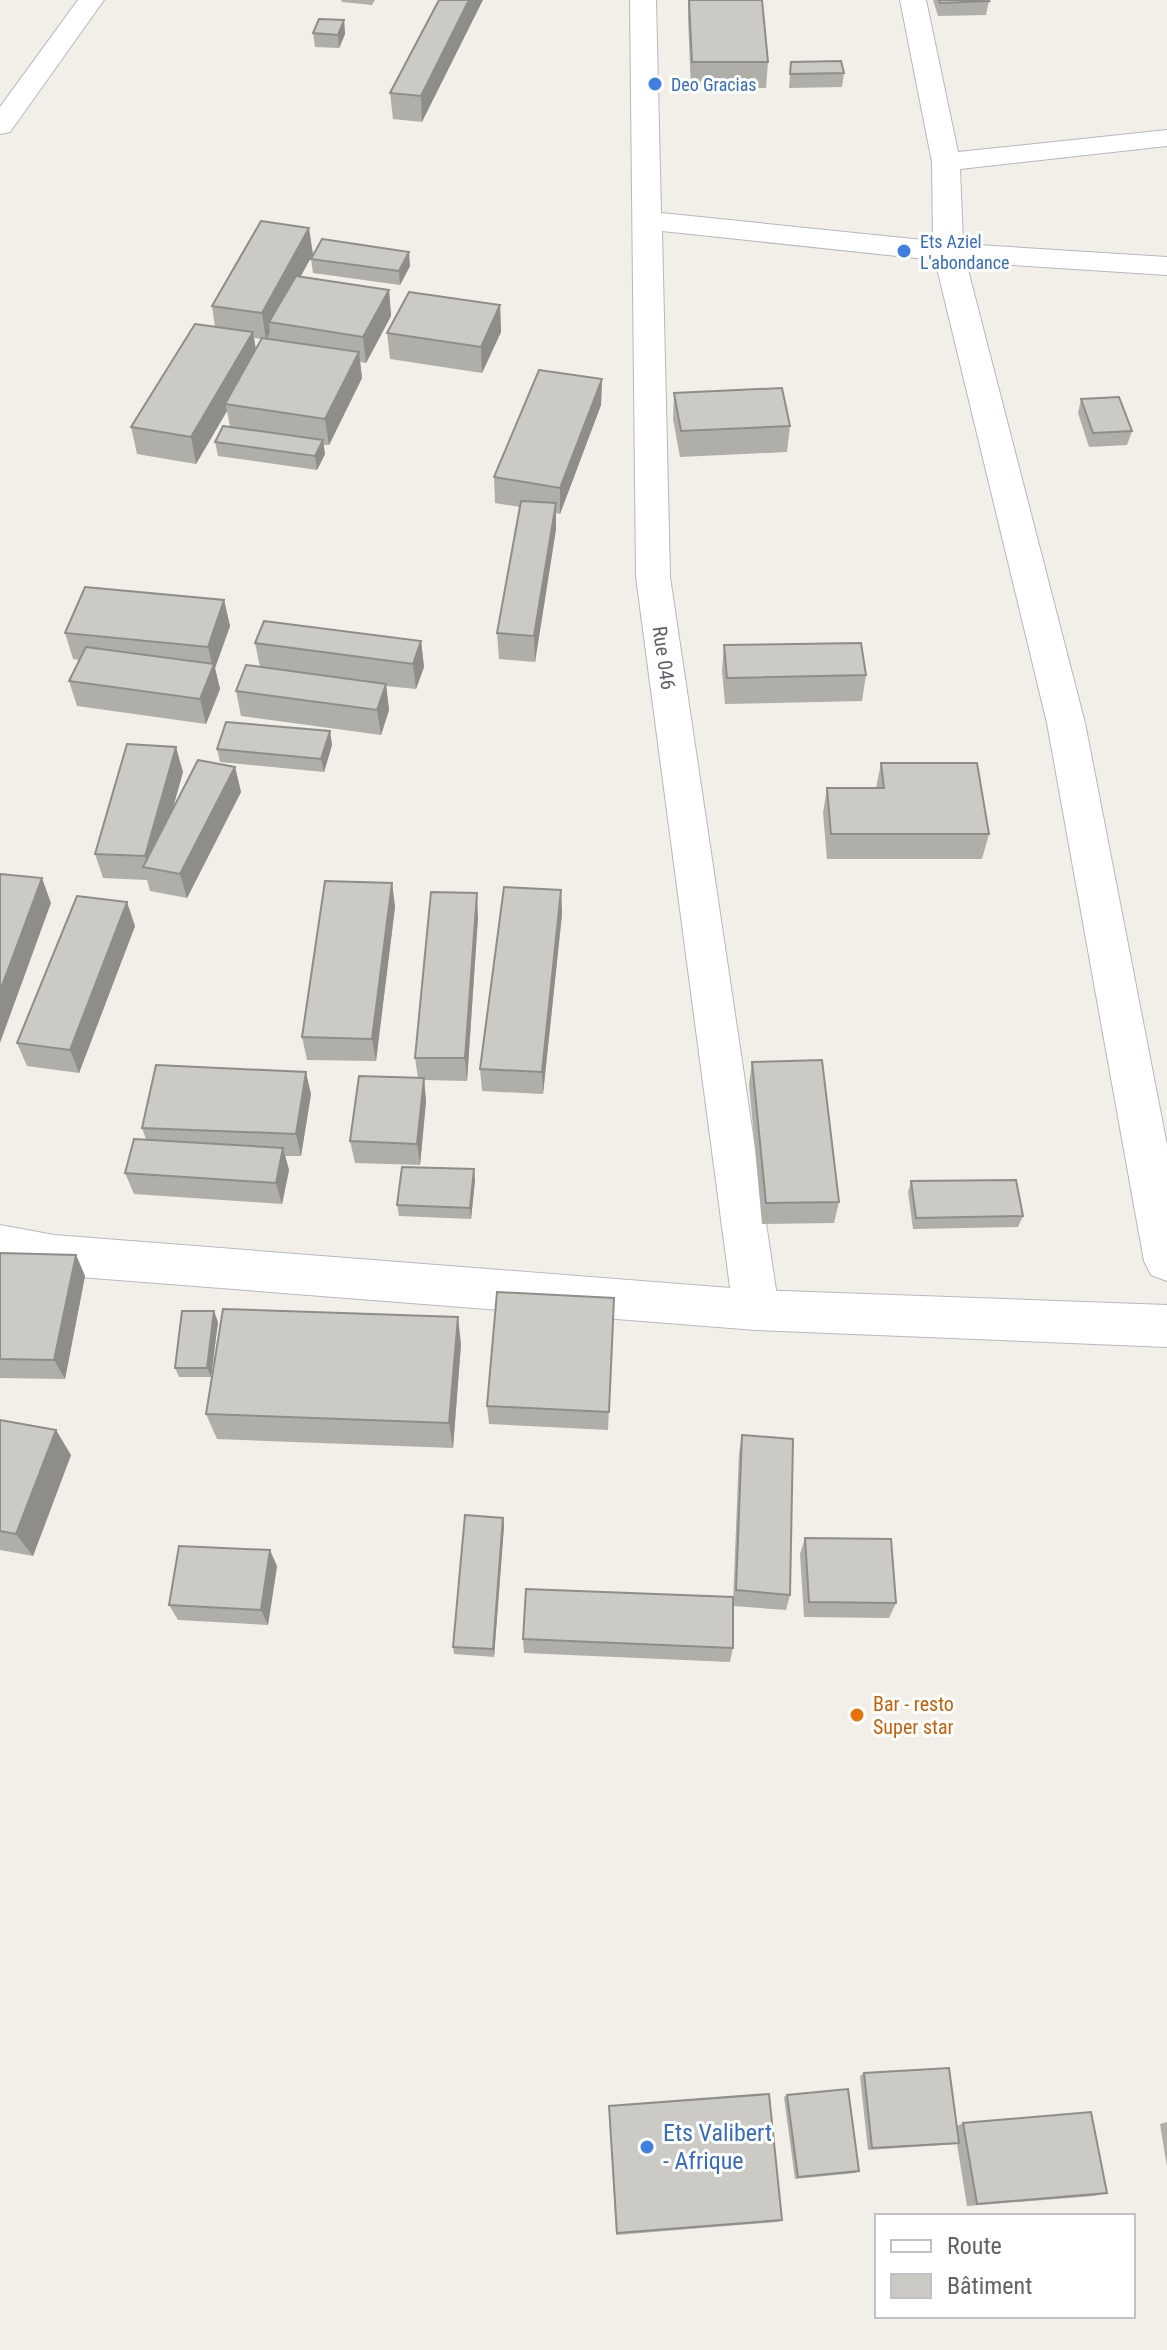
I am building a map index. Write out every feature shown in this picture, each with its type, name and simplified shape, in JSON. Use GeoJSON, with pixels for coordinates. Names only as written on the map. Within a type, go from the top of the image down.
{"type":"FeatureCollection","features":[{"type":"Feature","properties":{"kind":"street"},"geometry":{"type":"LineString","coordinates":[[0,126],[91,0]]}},
{"type":"Feature","properties":{"kind":"street","name":"Rue 046"},"geometry":{"type":"LineString","coordinates":[[643,0],[653,577],[756,1310]]}},
{"type":"Feature","properties":{"kind":"street"},"geometry":{"type":"LineString","coordinates":[[913,0],[946,162],[948,252],[1066,723],[1167,1261]]}},
{"type":"Feature","properties":{"kind":"street"},"geometry":{"type":"LineString","coordinates":[[946,162],[1167,138]]}},
{"type":"Feature","properties":{"kind":"street"},"geometry":{"type":"LineString","coordinates":[[649,221],[948,252],[1167,266]]}},
{"type":"Feature","properties":{"kind":"street"},"geometry":{"type":"LineString","coordinates":[[0,1245],[54,1255],[756,1310],[1167,1326]]}},
{"type":"Feature","properties":{"kind":"building"},"geometry":{"type":"Polygon","coordinates":[[[439,0],[469,0],[421,96],[390,93],[439,0]]]}},
{"type":"Feature","properties":{"kind":"building"},"geometry":{"type":"Polygon","coordinates":[[[689,0],[762,0],[768,62],[692,62],[689,0]]]}},
{"type":"Feature","properties":{"kind":"building"},"geometry":{"type":"Polygon","coordinates":[[[939,0],[988,0],[989,1],[940,3],[939,0]]]}},
{"type":"Feature","properties":{"kind":"building"},"geometry":{"type":"Polygon","coordinates":[[[319,19],[344,20],[338,35],[313,33],[319,19]]]}},
{"type":"Feature","properties":{"kind":"building"},"geometry":{"type":"Polygon","coordinates":[[[841,61],[844,73],[790,74],[791,62],[841,61]]]}},
{"type":"Feature","properties":{"kind":"building"},"geometry":{"type":"Polygon","coordinates":[[[261,221],[309,228],[262,313],[212,306],[261,221]]]}},
{"type":"Feature","properties":{"kind":"building"},"geometry":{"type":"Polygon","coordinates":[[[322,239],[409,252],[399,271],[311,259],[322,239]]]}},
{"type":"Feature","properties":{"kind":"building"},"geometry":{"type":"Polygon","coordinates":[[[296,276],[389,290],[363,337],[269,322],[296,276]]]}},
{"type":"Feature","properties":{"kind":"building"},"geometry":{"type":"Polygon","coordinates":[[[409,292],[500,305],[481,347],[387,333],[409,292]]]}},
{"type":"Feature","properties":{"kind":"building"},"geometry":{"type":"Polygon","coordinates":[[[195,324],[253,332],[191,437],[131,427],[195,324]]]}},
{"type":"Feature","properties":{"kind":"building"},"geometry":{"type":"Polygon","coordinates":[[[262,338],[359,352],[325,419],[225,404],[262,338]]]}},
{"type":"Feature","properties":{"kind":"building"},"geometry":{"type":"Polygon","coordinates":[[[539,370],[602,379],[560,488],[494,477],[539,370]]]}},
{"type":"Feature","properties":{"kind":"building"},"geometry":{"type":"Polygon","coordinates":[[[782,388],[790,426],[681,431],[674,393],[782,388]]]}},
{"type":"Feature","properties":{"kind":"building"},"geometry":{"type":"Polygon","coordinates":[[[1119,397],[1132,431],[1093,433],[1081,399],[1119,397]]]}},
{"type":"Feature","properties":{"kind":"building"},"geometry":{"type":"Polygon","coordinates":[[[223,426],[323,440],[315,456],[215,442],[223,426]]]}},
{"type":"Feature","properties":{"kind":"building"},"geometry":{"type":"Polygon","coordinates":[[[521,501],[556,503],[534,636],[497,633],[521,501]]]}},
{"type":"Feature","properties":{"kind":"building"},"geometry":{"type":"Polygon","coordinates":[[[85,587],[224,600],[208,647],[65,633],[85,587]]]}},
{"type":"Feature","properties":{"kind":"building"},"geometry":{"type":"Polygon","coordinates":[[[264,621],[421,641],[413,664],[255,643],[264,621]]]}},
{"type":"Feature","properties":{"kind":"building"},"geometry":{"type":"Polygon","coordinates":[[[861,643],[866,675],[727,678],[724,645],[861,643]]]}},
{"type":"Feature","properties":{"kind":"building"},"geometry":{"type":"Polygon","coordinates":[[[86,647],[214,664],[200,699],[69,681],[86,647]]]}},
{"type":"Feature","properties":{"kind":"building"},"geometry":{"type":"Polygon","coordinates":[[[246,665],[386,684],[377,710],[236,691],[246,665]]]}},
{"type":"Feature","properties":{"kind":"building"},"geometry":{"type":"Polygon","coordinates":[[[226,722],[330,731],[321,759],[217,749],[226,722]]]}},
{"type":"Feature","properties":{"kind":"building"},"geometry":{"type":"Polygon","coordinates":[[[127,744],[176,747],[145,856],[95,854],[127,744]]]}},
{"type":"Feature","properties":{"kind":"building"},"geometry":{"type":"Polygon","coordinates":[[[198,760],[235,767],[180,874],[143,867],[198,760]]]}},
{"type":"Feature","properties":{"kind":"building"},"geometry":{"type":"Polygon","coordinates":[[[881,763],[977,763],[989,834],[831,834],[827,788],[884,788],[881,763]]]}},
{"type":"Feature","properties":{"kind":"building"},"geometry":{"type":"Polygon","coordinates":[[[0,874],[42,878],[0,991],[0,874]]]}},
{"type":"Feature","properties":{"kind":"building"},"geometry":{"type":"Polygon","coordinates":[[[325,881],[392,883],[372,1039],[302,1037],[325,881]]]}},
{"type":"Feature","properties":{"kind":"building"},"geometry":{"type":"Polygon","coordinates":[[[504,887],[561,890],[542,1072],[480,1069],[504,887]]]}},
{"type":"Feature","properties":{"kind":"building"},"geometry":{"type":"Polygon","coordinates":[[[431,892],[477,893],[465,1058],[415,1058],[431,892]]]}},
{"type":"Feature","properties":{"kind":"building"},"geometry":{"type":"Polygon","coordinates":[[[77,896],[127,902],[70,1050],[17,1043],[77,896]]]}},
{"type":"Feature","properties":{"kind":"building"},"geometry":{"type":"Polygon","coordinates":[[[822,1060],[839,1202],[766,1203],[752,1062],[822,1060]]]}},
{"type":"Feature","properties":{"kind":"building"},"geometry":{"type":"Polygon","coordinates":[[[156,1065],[306,1072],[296,1134],[142,1128],[156,1065]]]}},
{"type":"Feature","properties":{"kind":"building"},"geometry":{"type":"Polygon","coordinates":[[[359,1076],[424,1078],[417,1144],[350,1141],[359,1076]]]}},
{"type":"Feature","properties":{"kind":"building"},"geometry":{"type":"Polygon","coordinates":[[[134,1139],[283,1148],[276,1183],[125,1173],[134,1139]]]}},
{"type":"Feature","properties":{"kind":"building"},"geometry":{"type":"Polygon","coordinates":[[[402,1167],[474,1169],[470,1208],[397,1205],[402,1167]]]}},
{"type":"Feature","properties":{"kind":"building"},"geometry":{"type":"Polygon","coordinates":[[[1016,1180],[1023,1216],[916,1218],[911,1181],[1016,1180]]]}},
{"type":"Feature","properties":{"kind":"building"},"geometry":{"type":"Polygon","coordinates":[[[0,1253],[76,1255],[54,1360],[0,1359],[0,1253]]]}},
{"type":"Feature","properties":{"kind":"building"},"geometry":{"type":"Polygon","coordinates":[[[497,1292],[614,1298],[609,1412],[487,1406],[497,1292]]]}},
{"type":"Feature","properties":{"kind":"building"},"geometry":{"type":"Polygon","coordinates":[[[223,1309],[458,1317],[449,1423],[206,1414],[223,1309]]]}},
{"type":"Feature","properties":{"kind":"building"},"geometry":{"type":"Polygon","coordinates":[[[182,1311],[214,1311],[207,1368],[175,1368],[182,1311]]]}},
{"type":"Feature","properties":{"kind":"building"},"geometry":{"type":"Polygon","coordinates":[[[0,1420],[56,1430],[16,1534],[0,1531],[0,1420]]]}},
{"type":"Feature","properties":{"kind":"building"},"geometry":{"type":"Polygon","coordinates":[[[742,1435],[793,1439],[790,1595],[736,1590],[742,1435]]]}},
{"type":"Feature","properties":{"kind":"building"},"geometry":{"type":"Polygon","coordinates":[[[465,1515],[503,1518],[493,1649],[453,1647],[465,1515]]]}},
{"type":"Feature","properties":{"kind":"building"},"geometry":{"type":"Polygon","coordinates":[[[805,1538],[891,1539],[896,1603],[809,1602],[805,1538]]]}},
{"type":"Feature","properties":{"kind":"building"},"geometry":{"type":"Polygon","coordinates":[[[179,1546],[270,1550],[261,1610],[169,1605],[179,1546]]]}},
{"type":"Feature","properties":{"kind":"building"},"geometry":{"type":"Polygon","coordinates":[[[526,1589],[733,1597],[733,1648],[523,1639],[526,1589]]]}},
{"type":"Feature","properties":{"kind":"building"},"geometry":{"type":"Polygon","coordinates":[[[949,2068],[959,2143],[872,2148],[864,2073],[949,2068]]]}},
{"type":"Feature","properties":{"kind":"building"},"geometry":{"type":"Polygon","coordinates":[[[848,2089],[859,2171],[798,2177],[787,2095],[848,2089]]]}},
{"type":"Feature","properties":{"kind":"building"},"geometry":{"type":"Polygon","coordinates":[[[769,2094],[782,2220],[617,2233],[609,2106],[769,2094]]]}},
{"type":"Feature","properties":{"kind":"building"},"geometry":{"type":"Polygon","coordinates":[[[1091,2112],[1107,2193],[977,2204],[963,2123],[1091,2112]]]}},
{"type":"Feature","properties":{"kind":"place","name":"Deo Gracias"},"geometry":{"type":"Point","coordinates":[655,84]}},
{"type":"Feature","properties":{"kind":"place","name":"Ets Aziel L'abondance"},"geometry":{"type":"Point","coordinates":[904,251]}},
{"type":"Feature","properties":{"kind":"place","name":"Bar - resto Super star"},"geometry":{"type":"Point","coordinates":[857,1715]}},
{"type":"Feature","properties":{"kind":"place","name":"Ets Valibert - Afrique"},"geometry":{"type":"Point","coordinates":[647,2147]}}]}
